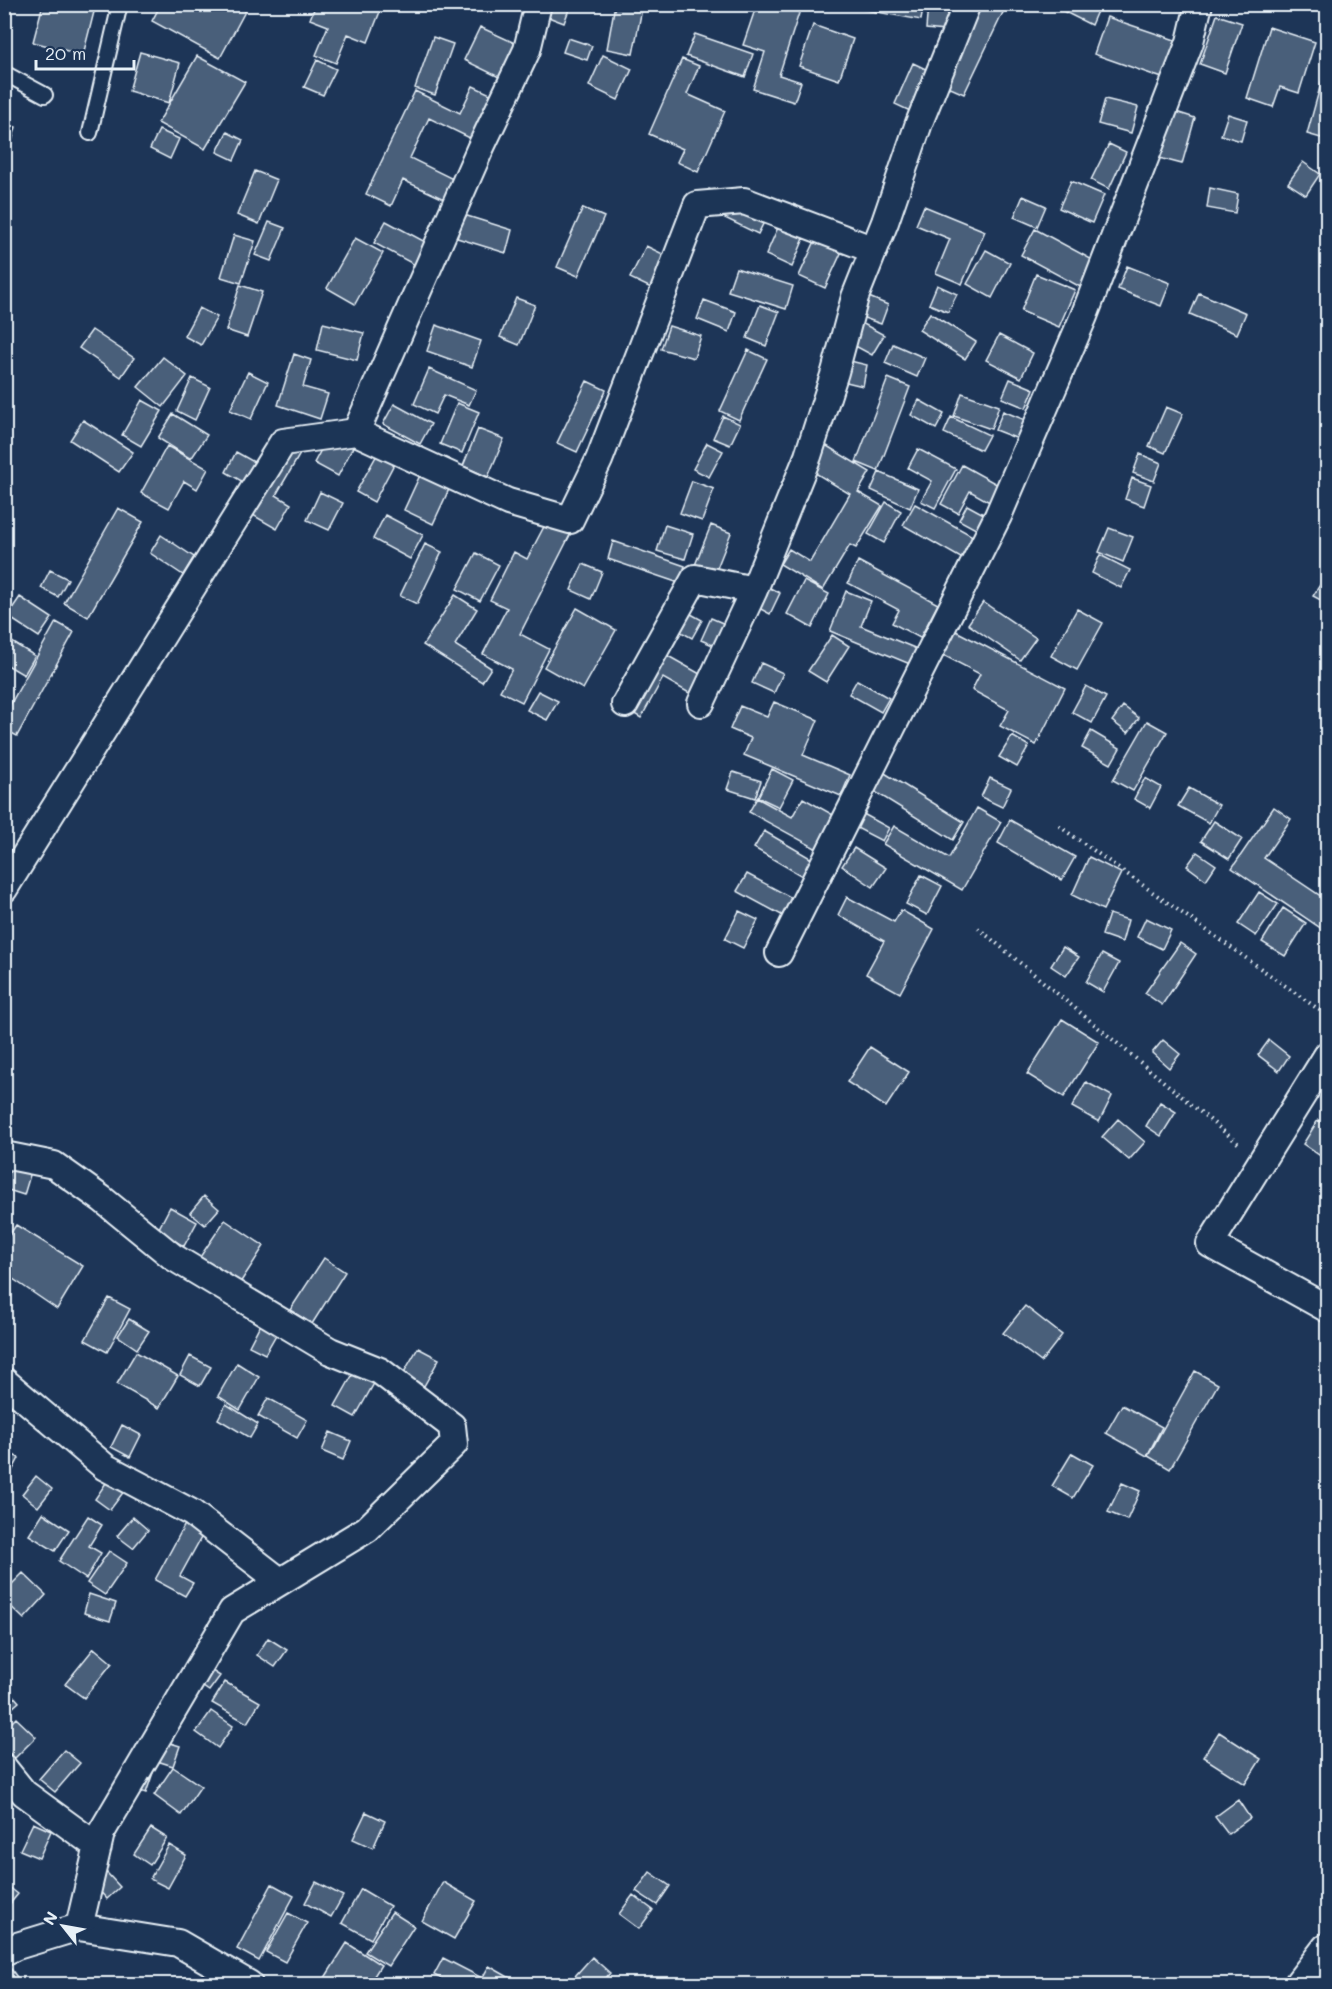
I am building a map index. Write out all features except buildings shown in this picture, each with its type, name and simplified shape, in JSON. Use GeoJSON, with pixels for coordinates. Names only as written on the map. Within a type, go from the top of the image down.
{"type":"FeatureCollection","features":[{"type":"Feature","properties":{"kind":"street"},"geometry":{"type":"LineString","coordinates":[[356,432],[480,150],[527,50],[538,4]]}},
{"type":"Feature","properties":{"kind":"street"},"geometry":{"type":"LineString","coordinates":[[701,703],[754,590],[808,456],[835,372],[855,297],[919,123],[967,4]]}},
{"type":"Feature","properties":{"kind":"street"},"geometry":{"type":"LineString","coordinates":[[779,953],[998,516],[1084,316],[1190,42],[1199,4]]}},
{"type":"Feature","properties":{"kind":"street"},"geometry":{"type":"LineString","coordinates":[[4,889],[283,442],[356,432],[508,502],[570,520],[599,460],[697,205],[744,201],[874,250]]}},
{"type":"Feature","properties":{"kind":"street"},"geometry":{"type":"LineString","coordinates":[[625,704],[695,578],[754,590]]}},
{"type":"Feature","properties":{"kind":"street"},"geometry":{"type":"LineString","coordinates":[[1328,1054],[1210,1244],[1328,1309]]}},
{"type":"Feature","properties":{"kind":"street"},"geometry":{"type":"LineString","coordinates":[[4,1155],[54,1165],[102,1199],[173,1257],[330,1351],[380,1371],[452,1426],[454,1444],[367,1529],[232,1611],[101,1833],[79,1927]]}},
{"type":"Feature","properties":{"kind":"street"},"geometry":{"type":"LineString","coordinates":[[4,1381],[105,1467],[192,1513],[280,1581]]}},
{"type":"Feature","properties":{"kind":"street"},"geometry":{"type":"LineString","coordinates":[[4,1768],[24,1792],[98,1847]]}},
{"type":"Feature","properties":{"kind":"street"},"geometry":{"type":"LineString","coordinates":[[4,1952],[79,1927],[178,1943],[249,1984]]}},
{"type":"Feature","properties":{"kind":"street"},"geometry":{"type":"LineString","coordinates":[[1301,1984],[1328,1949]]}},
{"type":"Feature","properties":{"kind":"lane"},"geometry":{"type":"LineString","coordinates":[[90,133],[120,4]]}},
{"type":"Feature","properties":{"kind":"lane"},"geometry":{"type":"LineString","coordinates":[[4,73],[45,95]]}},
{"type":"Feature","properties":{"kind":"path"},"geometry":{"type":"LineString","coordinates":[[1059,826],[1328,1016]]}},
{"type":"Feature","properties":{"kind":"path"},"geometry":{"type":"LineString","coordinates":[[978,928],[1260,1162]]}}]}
